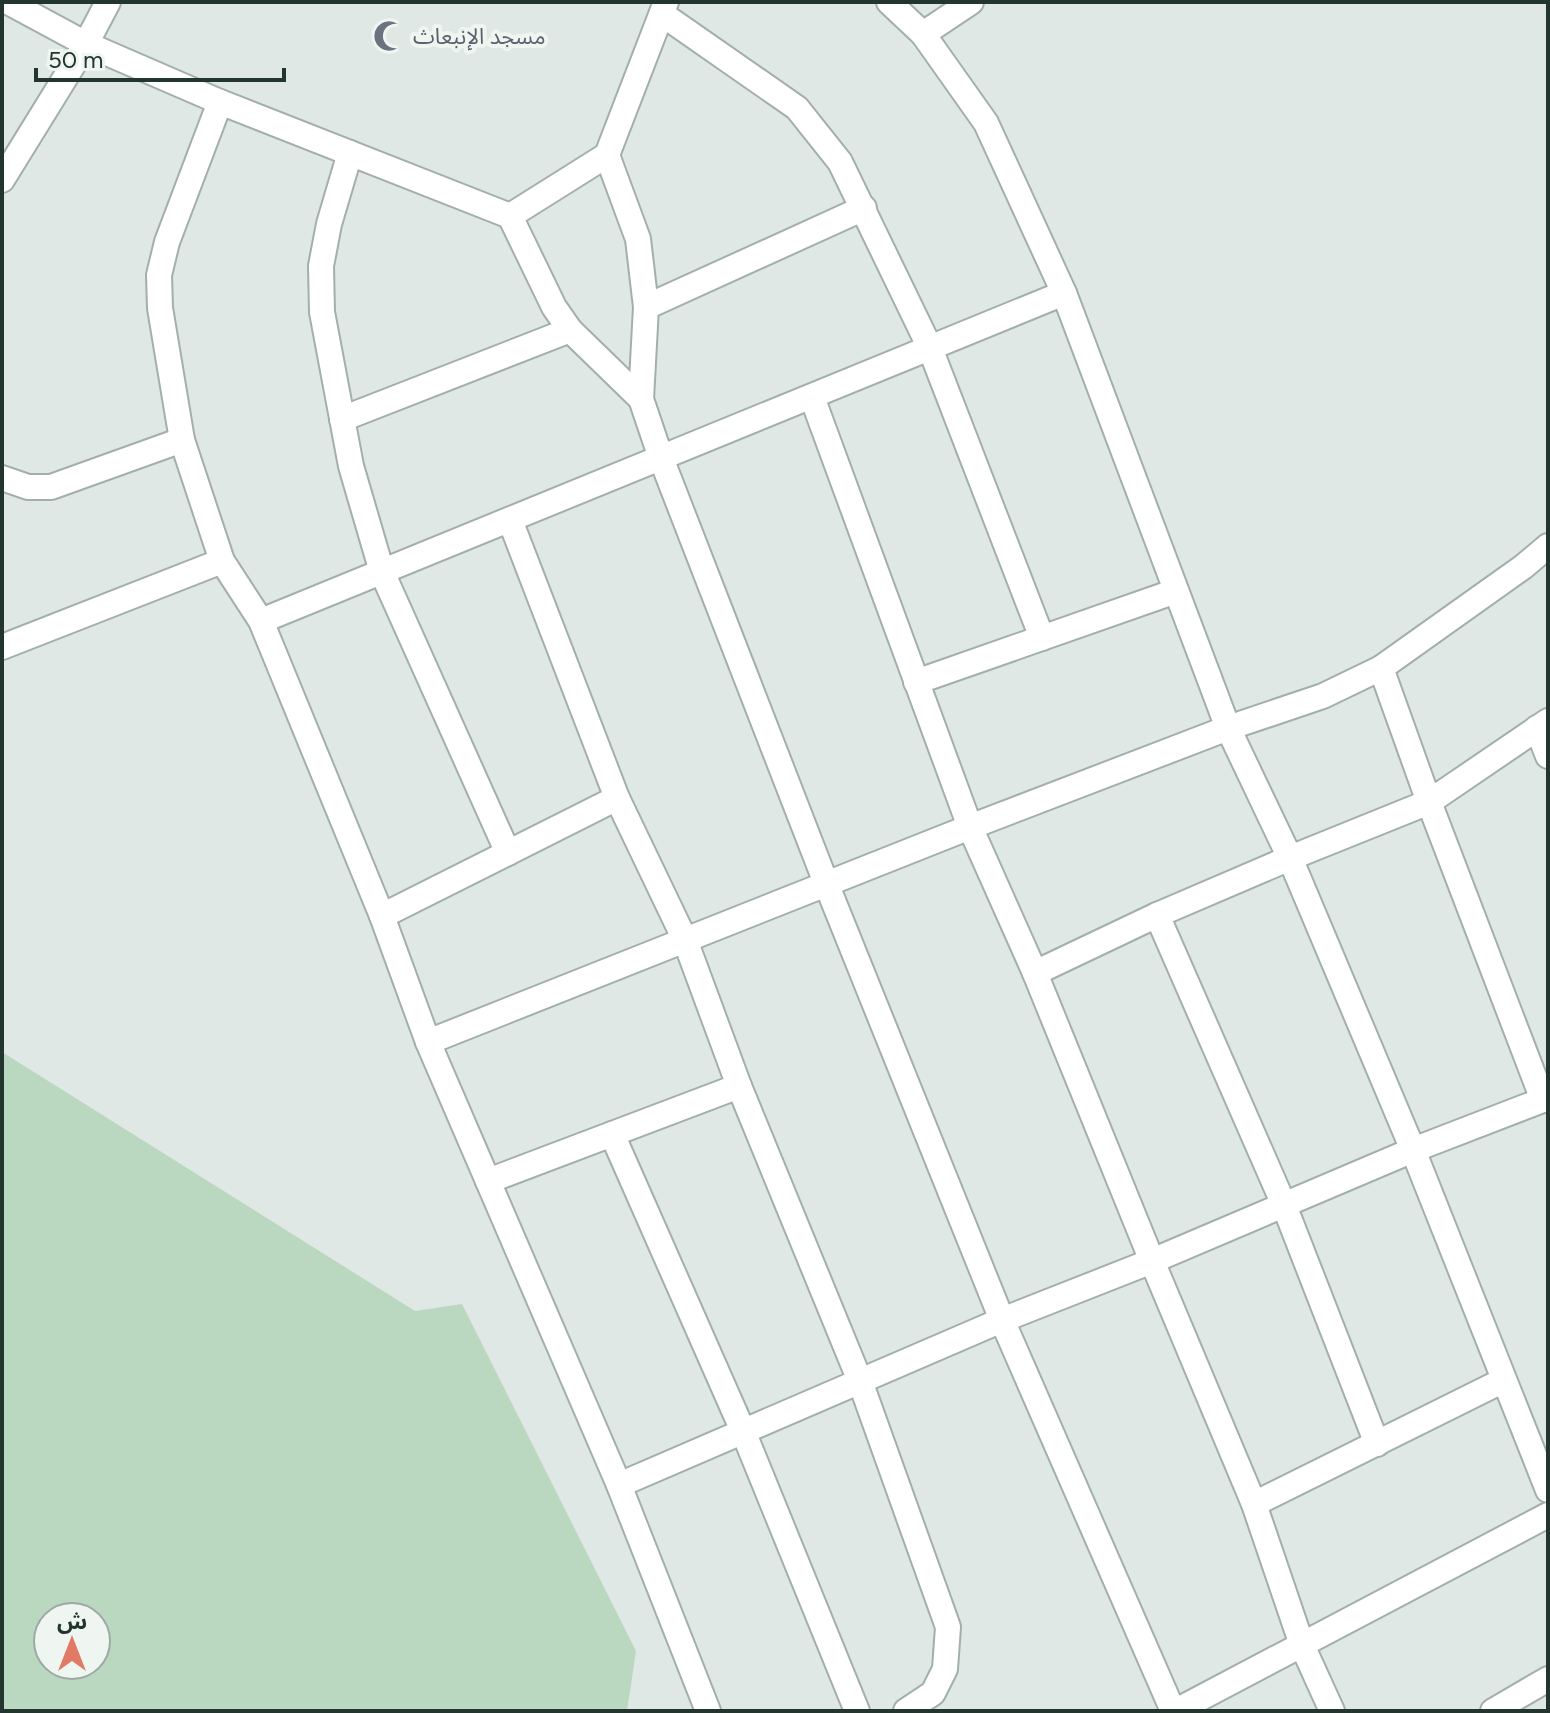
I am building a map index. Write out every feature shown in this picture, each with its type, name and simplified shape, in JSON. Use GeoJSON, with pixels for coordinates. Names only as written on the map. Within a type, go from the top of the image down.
{"type":"FeatureCollection","features":[{"type":"Feature","properties":{"kind":"street"},"geometry":{"type":"LineString","coordinates":[[8,2],[86,44],[220,102],[510,216],[554,307],[570,330],[641,399]]}},
{"type":"Feature","properties":{"kind":"street"},"geometry":{"type":"LineString","coordinates":[[2,180],[86,44],[108,2]]}},
{"type":"Feature","properties":{"kind":"street"},"geometry":{"type":"LineString","coordinates":[[889,2],[923,34],[986,123],[1064,293],[1228,728],[1290,858],[1413,1150],[1548,1490]]}},
{"type":"Feature","properties":{"kind":"street"},"geometry":{"type":"LineString","coordinates":[[923,34],[971,2]]}},
{"type":"Feature","properties":{"kind":"street"},"geometry":{"type":"LineString","coordinates":[[510,216],[607,155],[664,8],[797,108],[840,162],[930,348],[1042,638]]}},
{"type":"Feature","properties":{"kind":"street"},"geometry":{"type":"LineString","coordinates":[[220,102],[167,242],[159,275],[160,308],[182,440],[222,561],[261,621],[382,916],[428,1042],[619,1485],[708,1711]]}},
{"type":"Feature","properties":{"kind":"street"},"geometry":{"type":"LineString","coordinates":[[350,153],[329,224],[321,266],[322,312],[351,466],[382,572],[508,853]]}},
{"type":"Feature","properties":{"kind":"street"},"geometry":{"type":"LineString","coordinates":[[607,155],[638,239],[646,307],[641,399],[661,458],[826,883],[1002,1320],[1174,1711],[1548,1515]]}},
{"type":"Feature","properties":{"kind":"street"},"geometry":{"type":"LineString","coordinates":[[646,307],[864,208]]}},
{"type":"Feature","properties":{"kind":"street"},"geometry":{"type":"LineString","coordinates":[[261,621],[1064,293]]}},
{"type":"Feature","properties":{"kind":"street"},"geometry":{"type":"LineString","coordinates":[[342,419],[570,330]]}},
{"type":"Feature","properties":{"kind":"street"},"geometry":{"type":"LineString","coordinates":[[812,397],[970,827],[1035,973],[1254,1504],[1302,1645],[1332,1711]]}},
{"type":"Feature","properties":{"kind":"street"},"geometry":{"type":"LineString","coordinates":[[2,478],[28,487],[51,487],[182,440]]}},
{"type":"Feature","properties":{"kind":"street"},"geometry":{"type":"LineString","coordinates":[[510,520],[617,798],[685,940],[739,1086],[860,1381],[948,1627],[945,1669],[933,1693],[906,1711]]}},
{"type":"Feature","properties":{"kind":"street"},"geometry":{"type":"LineString","coordinates":[[428,1042],[970,827],[1228,728],[1323,696],[1381,668],[1548,546]]}},
{"type":"Feature","properties":{"kind":"street"},"geometry":{"type":"LineString","coordinates":[[2,647],[222,561]]}},
{"type":"Feature","properties":{"kind":"street"},"geometry":{"type":"LineString","coordinates":[[916,682],[1176,591]]}},
{"type":"Feature","properties":{"kind":"street"},"geometry":{"type":"LineString","coordinates":[[619,1485],[1002,1320],[1152,1261],[1413,1150],[1546,1099],[1429,802],[1381,668]]}},
{"type":"Feature","properties":{"kind":"street"},"geometry":{"type":"LineString","coordinates":[[1035,973],[1157,915],[1429,802],[1543,724],[1548,756]]}},
{"type":"Feature","properties":{"kind":"street"},"geometry":{"type":"LineString","coordinates":[[382,916],[617,798]]}},
{"type":"Feature","properties":{"kind":"street"},"geometry":{"type":"LineString","coordinates":[[1157,915],[1284,1205],[1377,1444]]}},
{"type":"Feature","properties":{"kind":"street"},"geometry":{"type":"LineString","coordinates":[[488,1181],[739,1086]]}},
{"type":"Feature","properties":{"kind":"street"},"geometry":{"type":"LineString","coordinates":[[612,1134],[743,1431],[857,1711]]}},
{"type":"Feature","properties":{"kind":"street"},"geometry":{"type":"LineString","coordinates":[[1254,1504],[1504,1380]]}},
{"type":"Feature","properties":{"kind":"street"},"geometry":{"type":"LineString","coordinates":[[1493,1711],[1548,1679]]}},
{"type":"Feature","properties":{"kind":"green space"},"geometry":{"type":"Polygon","coordinates":[[[2,1052],[415,1311],[462,1304],[636,1651],[627,1711],[7,1711],[2,1707],[2,1052]]]}},
{"type":"Feature","properties":{"kind":"place","name":"مسجد الإنبعاث"},"geometry":{"type":"Point","coordinates":[389,36]}}]}
